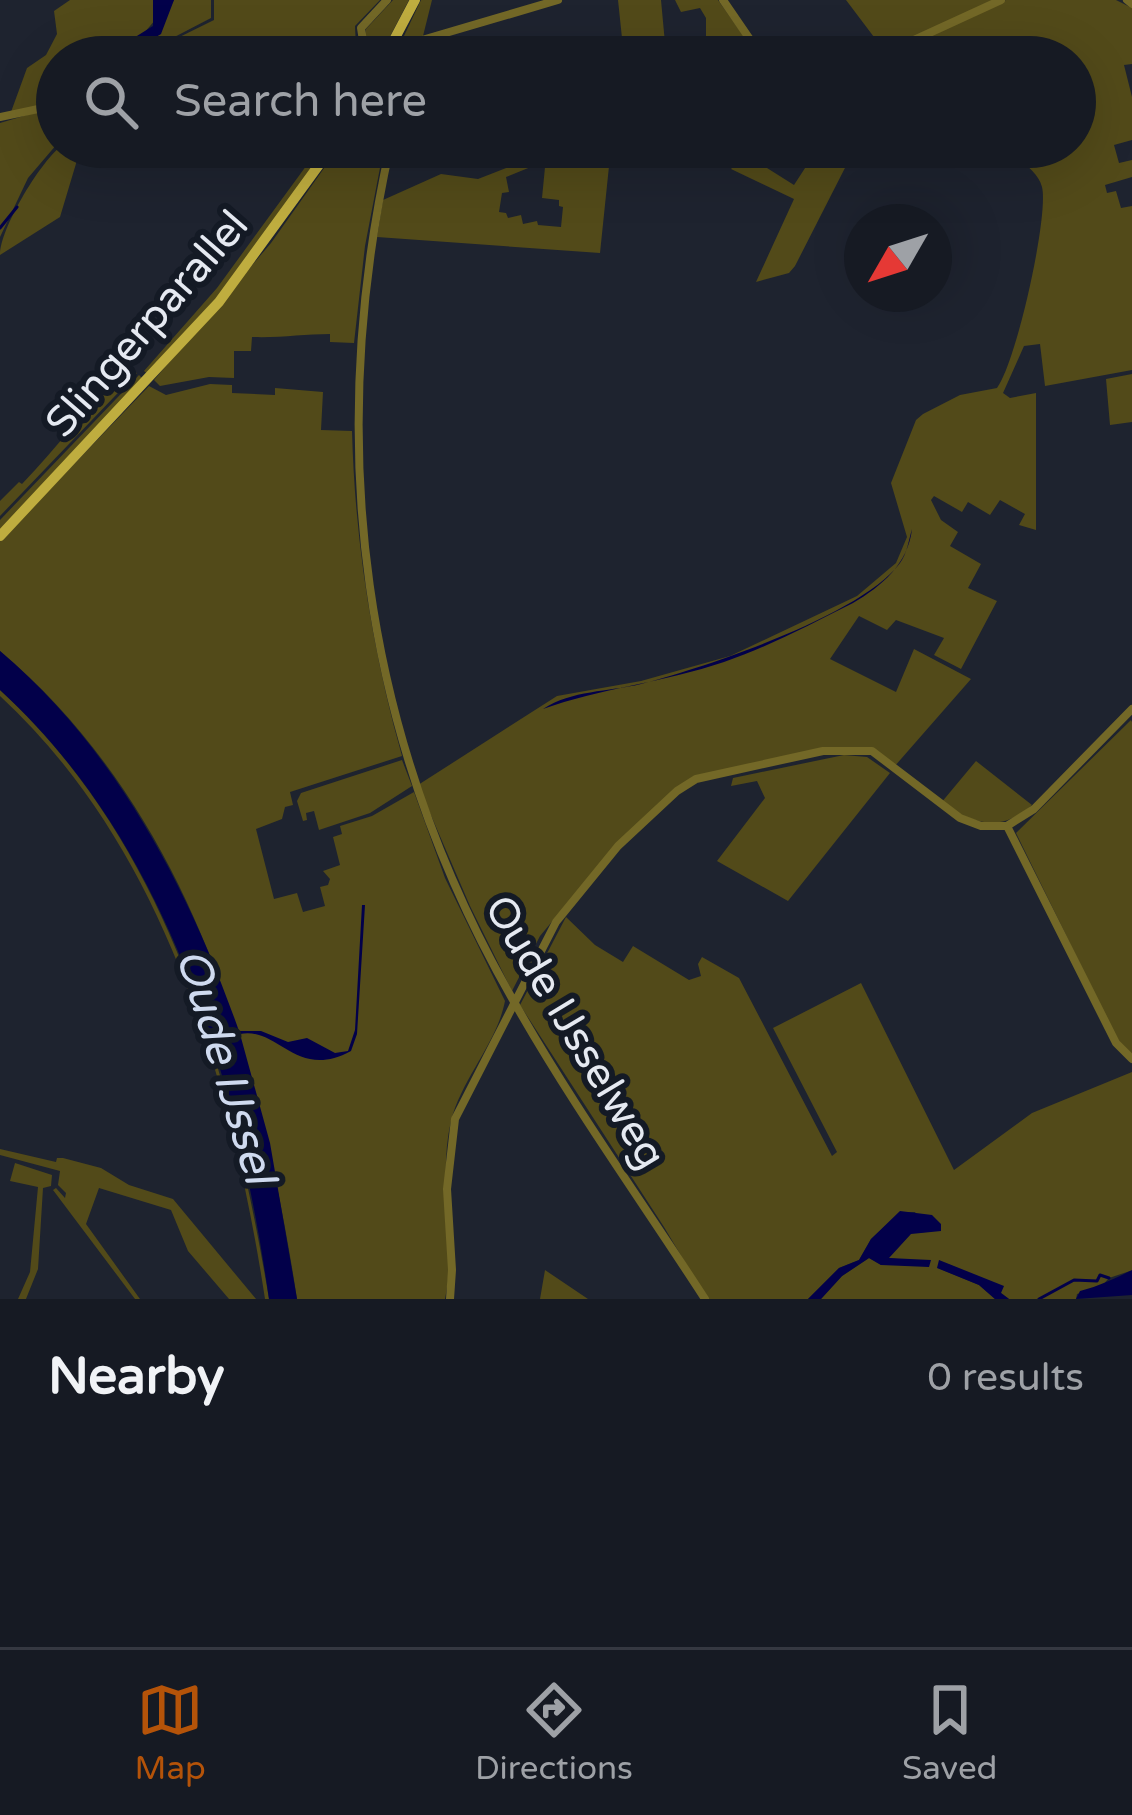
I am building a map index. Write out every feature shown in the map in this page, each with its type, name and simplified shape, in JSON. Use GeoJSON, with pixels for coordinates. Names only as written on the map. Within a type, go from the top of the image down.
{"type":"FeatureCollection","features":[{"type":"Feature","properties":{"kind":"main road"},"geometry":{"type":"LineString","coordinates":[[396,36],[415,0]]}},
{"type":"Feature","properties":{"kind":"main road","name":"Slingerparallel"},"geometry":{"type":"LineString","coordinates":[[0,536],[219,302],[317,168]]}},
{"type":"Feature","properties":{"kind":"street"},"geometry":{"type":"LineString","coordinates":[[362,36],[361,28],[387,0]]}},
{"type":"Feature","properties":{"kind":"street"},"geometry":{"type":"LineString","coordinates":[[436,36],[558,0]]}},
{"type":"Feature","properties":{"kind":"street"},"geometry":{"type":"LineString","coordinates":[[723,0],[748,36]]}},
{"type":"Feature","properties":{"kind":"street"},"geometry":{"type":"LineString","coordinates":[[923,36],[1001,0]]}},
{"type":"Feature","properties":{"kind":"street"},"geometry":{"type":"LineString","coordinates":[[0,117],[36,109]]}},
{"type":"Feature","properties":{"kind":"street","name":"Oude IJsselweg"},"geometry":{"type":"LineString","coordinates":[[386,168],[368,258],[357,376],[357,459],[370,592],[387,685],[416,787],[455,887],[513,1002],[704,1299]]}},
{"type":"Feature","properties":{"kind":"street"},"geometry":{"type":"LineString","coordinates":[[450,1299],[447,1189],[455,1119],[546,935],[618,846],[677,791],[696,779],[824,752],[872,751],[960,818],[981,826],[1007,826],[1034,809],[1132,710]]}},
{"type":"Feature","properties":{"kind":"street"},"geometry":{"type":"LineString","coordinates":[[1007,826],[1116,1043],[1132,1059]]}},
{"type":"Feature","properties":{"kind":"shaded area"},"geometry":{"type":"Polygon","coordinates":[[[70,0],[153,0],[156,19],[139,36],[56,36],[54,11],[70,0]]]}},
{"type":"Feature","properties":{"kind":"shaded area"},"geometry":{"type":"Polygon","coordinates":[[[174,0],[211,0],[211,18],[176,36],[156,34],[174,0]]]}},
{"type":"Feature","properties":{"kind":"shaded area"},"geometry":{"type":"Polygon","coordinates":[[[214,0],[380,0],[355,26],[355,36],[182,36],[214,20],[214,0]]]}},
{"type":"Feature","properties":{"kind":"shaded area"},"geometry":{"type":"Polygon","coordinates":[[[393,0],[409,0],[390,36],[365,36],[393,0]]]}},
{"type":"Feature","properties":{"kind":"shaded area"},"geometry":{"type":"Polygon","coordinates":[[[421,0],[432,0],[423,36],[404,36],[421,0]]]}},
{"type":"Feature","properties":{"kind":"shaded area"},"geometry":{"type":"Polygon","coordinates":[[[618,0],[661,0],[664,36],[622,36],[618,0]]]}},
{"type":"Feature","properties":{"kind":"shaded area"},"geometry":{"type":"Polygon","coordinates":[[[675,0],[718,0],[743,36],[706,36],[706,18],[700,8],[681,12],[675,0]]]}},
{"type":"Feature","properties":{"kind":"shaded area"},"geometry":{"type":"Polygon","coordinates":[[[846,0],[994,0],[918,36],[873,36],[846,0]]]}},
{"type":"Feature","properties":{"kind":"shaded area"},"geometry":{"type":"Polygon","coordinates":[[[1006,0],[1116,0],[1132,8],[1132,64],[1124,65],[1132,97],[1132,140],[1114,145],[1119,163],[1132,160],[1132,177],[1105,185],[1107,193],[1116,191],[1121,208],[1132,206],[1132,370],[1045,386],[1040,344],[1024,346],[1003,393],[1010,398],[1036,393],[1036,530],[1019,525],[1025,514],[1000,500],[990,515],[968,502],[962,512],[934,496],[931,500],[941,520],[958,532],[950,546],[981,564],[968,588],[997,601],[961,669],[934,655],[944,638],[896,620],[887,630],[859,616],[830,659],[896,692],[914,649],[971,679],[894,767],[869,748],[844,747],[695,777],[614,847],[540,936],[512,991],[418,785],[557,696],[641,681],[730,656],[857,596],[896,563],[907,537],[891,483],[916,420],[960,395],[997,388],[1013,350],[1036,257],[1043,203],[1042,187],[1029,168],[1096,168],[1096,36],[928,36],[1006,0]]]}},
{"type":"Feature","properties":{"kind":"shaded area"},"geometry":{"type":"Polygon","coordinates":[[[36,62],[36,107],[11,112],[27,68],[36,62]]]}},
{"type":"Feature","properties":{"kind":"shaded area"},"geometry":{"type":"Polygon","coordinates":[[[36,112],[37,168],[0,237],[0,123],[36,112]]]}},
{"type":"Feature","properties":{"kind":"shaded area"},"geometry":{"type":"Polygon","coordinates":[[[41,168],[75,168],[60,217],[0,255],[6,230],[41,168]]]}},
{"type":"Feature","properties":{"kind":"shaded area"},"geometry":{"type":"Polygon","coordinates":[[[305,168],[312,168],[228,285],[149,375],[144,371],[217,288],[305,168]]]}},
{"type":"Feature","properties":{"kind":"shaded area"},"geometry":{"type":"Polygon","coordinates":[[[324,168],[380,168],[354,343],[330,342],[330,334],[252,337],[251,351],[234,351],[234,378],[209,377],[160,386],[154,380],[271,243],[324,168]]]}},
{"type":"Feature","properties":{"kind":"shaded area"},"geometry":{"type":"Polygon","coordinates":[[[506,168],[528,168],[506,177],[509,192],[502,193],[499,212],[508,218],[521,215],[523,224],[537,221],[538,225],[561,227],[559,200],[542,198],[545,168],[609,168],[600,253],[377,237],[383,200],[441,174],[478,179],[506,168]]]}},
{"type":"Feature","properties":{"kind":"shaded area"},"geometry":{"type":"Polygon","coordinates":[[[767,168],[794,185],[805,168],[845,168],[789,273],[756,282],[794,199],[731,169],[767,168]]]}},
{"type":"Feature","properties":{"kind":"shaded area"},"geometry":{"type":"Polygon","coordinates":[[[124,368],[137,373],[0,516],[0,501],[22,484],[124,368]]]}},
{"type":"Feature","properties":{"kind":"shaded area"},"geometry":{"type":"Polygon","coordinates":[[[1132,374],[1132,422],[1110,425],[1106,379],[1132,374]]]}},
{"type":"Feature","properties":{"kind":"shaded area"},"geometry":{"type":"Polygon","coordinates":[[[139,375],[144,380],[0,530],[0,520],[139,375]]]}},
{"type":"Feature","properties":{"kind":"shaded area"},"geometry":{"type":"Polygon","coordinates":[[[210,384],[232,385],[232,393],[275,395],[275,388],[323,392],[321,430],[352,431],[367,595],[402,756],[290,792],[293,805],[285,807],[282,819],[256,829],[274,899],[297,893],[303,912],[325,906],[320,887],[330,879],[323,871],[340,865],[333,837],[342,834],[340,826],[372,816],[414,792],[445,878],[505,1001],[451,1121],[445,1299],[297,1299],[262,1121],[206,946],[168,864],[122,787],[66,715],[0,651],[0,541],[149,386],[166,395],[210,384]]]}},
{"type":"Feature","properties":{"kind":"shaded area"},"geometry":{"type":"Polygon","coordinates":[[[0,690],[59,752],[109,820],[151,894],[213,1051],[254,1216],[269,1299],[265,1299],[233,1135],[210,1054],[148,897],[106,824],[57,757],[0,696],[0,690]]]}},
{"type":"Feature","properties":{"kind":"shaded area"},"geometry":{"type":"Polygon","coordinates":[[[1131,720],[1132,1058],[1117,1039],[1016,833],[1131,720]]]}},
{"type":"Feature","properties":{"kind":"shaded area"},"geometry":{"type":"Polygon","coordinates":[[[844,755],[867,757],[890,773],[788,901],[717,861],[765,798],[757,781],[731,786],[733,778],[844,755]]]}},
{"type":"Feature","properties":{"kind":"shaded area"},"geometry":{"type":"Polygon","coordinates":[[[402,760],[412,786],[370,813],[319,830],[314,811],[306,813],[303,821],[297,801],[301,793],[402,760]]]}},
{"type":"Feature","properties":{"kind":"shaded area"},"geometry":{"type":"Polygon","coordinates":[[[976,761],[1032,805],[1009,819],[987,822],[941,803],[976,761]]]}},
{"type":"Feature","properties":{"kind":"shaded area"},"geometry":{"type":"Polygon","coordinates":[[[566,917],[595,945],[623,962],[633,946],[689,980],[701,976],[698,964],[702,957],[739,978],[832,1156],[837,1152],[773,1028],[861,983],[954,1170],[1032,1113],[1132,1072],[1132,1277],[1130,1271],[1109,1278],[1100,1288],[1077,1294],[1076,1299],[1009,1299],[985,1281],[948,1264],[938,1268],[979,1285],[995,1299],[821,1299],[842,1276],[869,1258],[881,1265],[918,1261],[888,1258],[911,1233],[926,1232],[915,1212],[901,1212],[871,1239],[859,1260],[839,1268],[808,1299],[707,1299],[520,1005],[566,917]]]}},
{"type":"Feature","properties":{"kind":"shaded area"},"geometry":{"type":"Polygon","coordinates":[[[0,1149],[101,1168],[129,1185],[173,1199],[256,1299],[229,1299],[188,1251],[171,1210],[99,1188],[86,1224],[140,1299],[135,1299],[53,1190],[65,1198],[58,1185],[60,1171],[0,1155],[0,1149]]]}},
{"type":"Feature","properties":{"kind":"shaded area"},"geometry":{"type":"Polygon","coordinates":[[[15,1163],[52,1175],[51,1186],[43,1188],[38,1269],[26,1299],[18,1299],[30,1272],[38,1187],[10,1181],[15,1163]]]}},
{"type":"Feature","properties":{"kind":"shaded area"},"geometry":{"type":"Polygon","coordinates":[[[545,1270],[588,1299],[540,1299],[545,1270]]]}},
{"type":"Feature","properties":{"kind":"water"},"geometry":{"type":"Polygon","coordinates":[[[153,0],[174,0],[161,34],[137,36],[153,26],[153,0]]]}},
{"type":"Feature","properties":{"kind":"water"},"geometry":{"type":"Polygon","coordinates":[[[898,565],[883,581],[864,596],[853,603],[789,635],[724,662],[649,682],[818,620],[852,602],[898,565]]]}},
{"type":"Feature","properties":{"kind":"water","name":"Oude IJssel"},"geometry":{"type":"Polygon","coordinates":[[[0,651],[79,732],[144,824],[197,926],[239,1031],[261,1031],[288,1042],[307,1038],[335,1053],[348,1051],[355,1030],[365,905],[357,1034],[351,1051],[316,1060],[266,1038],[240,1034],[270,1143],[297,1299],[269,1299],[238,1133],[215,1051],[151,892],[109,819],[59,751],[0,690],[0,651]]]}},
{"type":"Feature","properties":{"kind":"water"},"geometry":{"type":"Polygon","coordinates":[[[623,687],[586,696],[543,709],[578,695],[623,687]]]}},
{"type":"Feature","properties":{"kind":"water"},"geometry":{"type":"Polygon","coordinates":[[[900,1211],[932,1215],[941,1231],[911,1234],[889,1258],[931,1260],[929,1267],[881,1265],[869,1258],[842,1276],[821,1299],[808,1299],[839,1268],[859,1260],[871,1239],[900,1211]]]}},
{"type":"Feature","properties":{"kind":"water"},"geometry":{"type":"Polygon","coordinates":[[[939,1260],[1004,1286],[1001,1293],[1009,1299],[995,1299],[979,1285],[937,1268],[939,1260]]]}},
{"type":"Feature","properties":{"kind":"water"},"geometry":{"type":"Polygon","coordinates":[[[1132,1270],[1132,1295],[1076,1299],[1080,1291],[1132,1270]]]}},
{"type":"Feature","properties":{"kind":"waterway"},"geometry":{"type":"LineString","coordinates":[[0,228],[17,207]]}},
{"type":"Feature","properties":{"kind":"waterway"},"geometry":{"type":"LineString","coordinates":[[1039,1299],[1074,1280],[1109,1278]]}}]}
